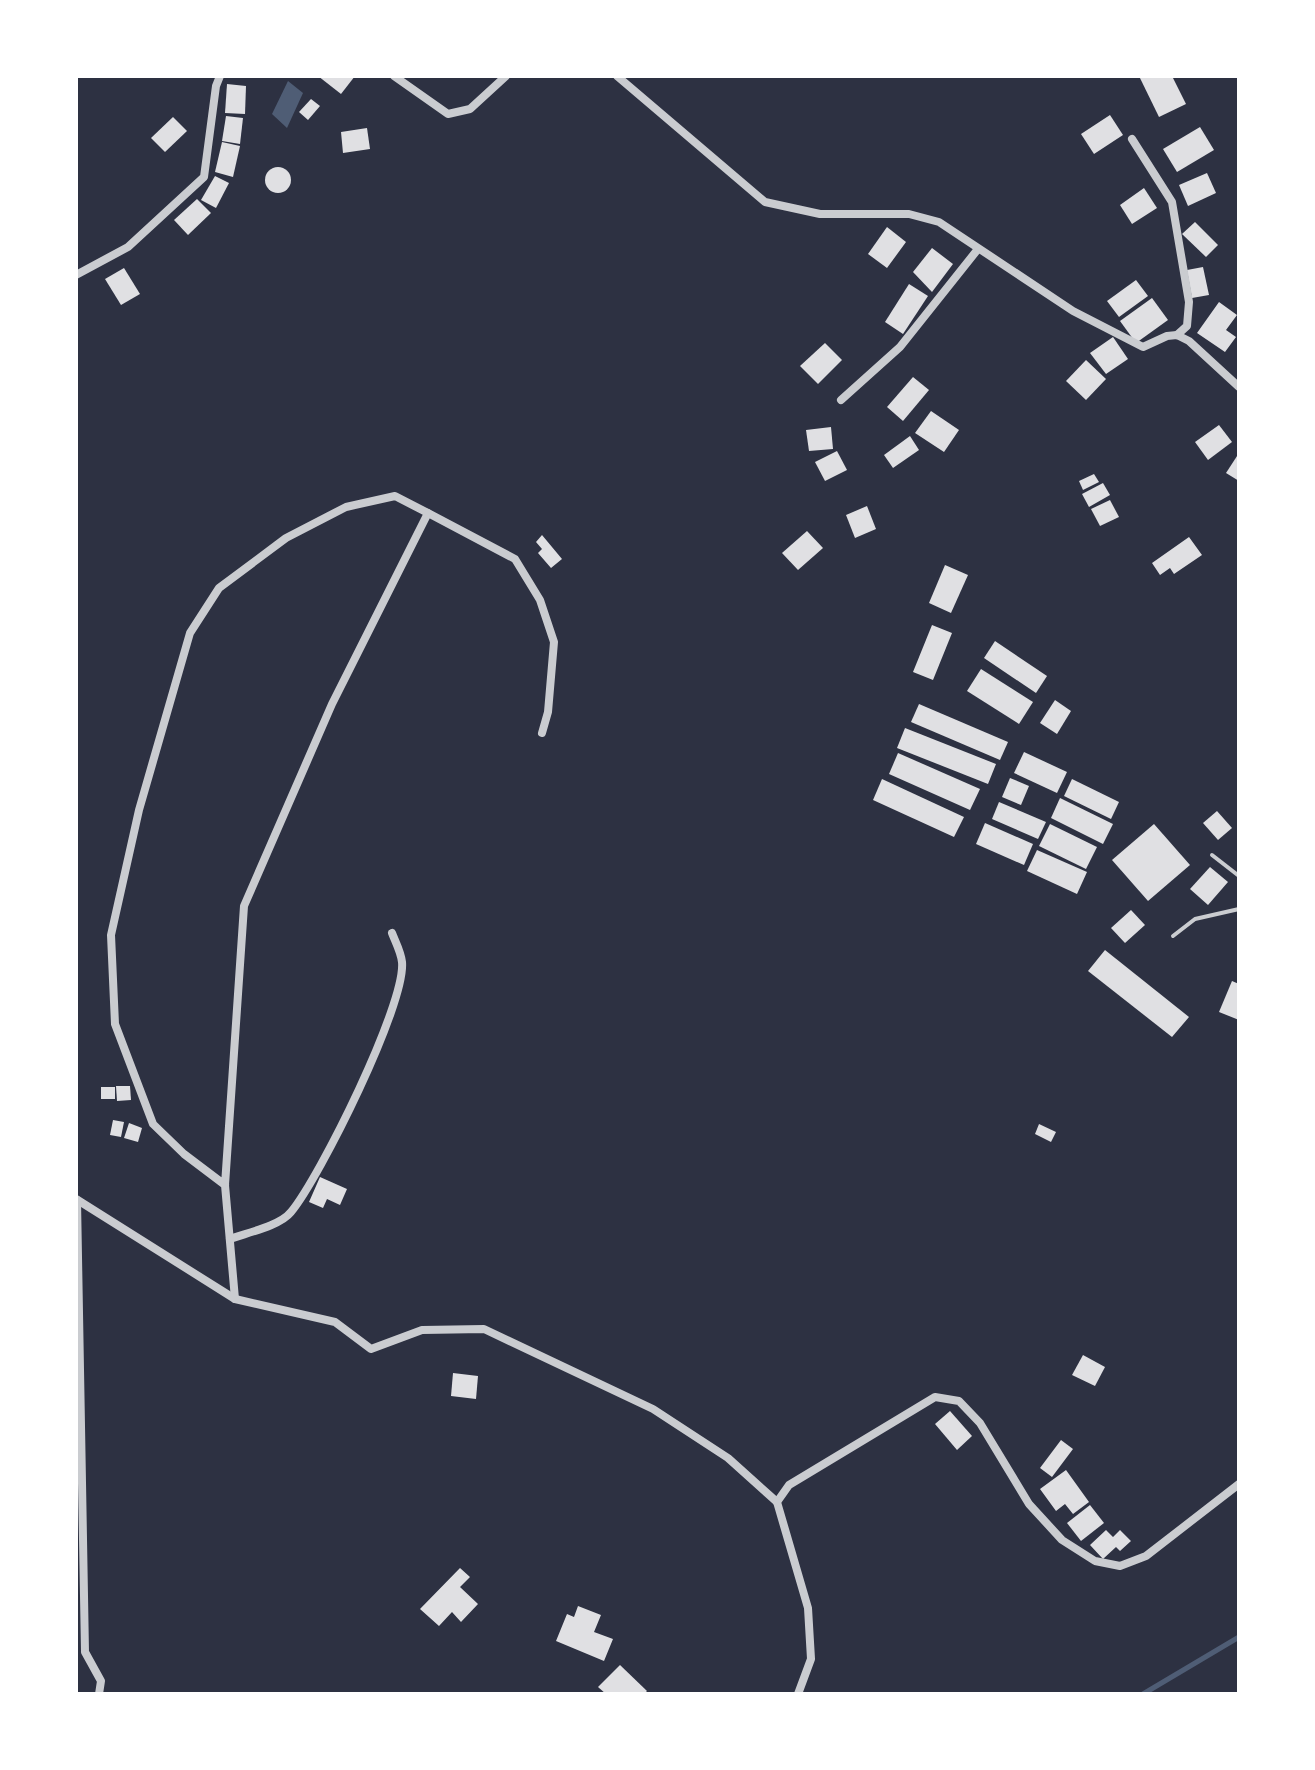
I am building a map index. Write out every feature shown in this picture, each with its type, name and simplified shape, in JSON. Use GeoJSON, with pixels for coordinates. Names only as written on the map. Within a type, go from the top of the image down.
{"type":"FeatureCollection","features":[{"type":"Feature","properties":{"kind":"street"},"geometry":{"type":"LineString","coordinates":[[76,275],[128,247],[204,177],[220,76]]}},
{"type":"Feature","properties":{"kind":"street"},"geometry":{"type":"LineString","coordinates":[[394,76],[448,114],[470,109],[506,76]]}},
{"type":"Feature","properties":{"kind":"street"},"geometry":{"type":"LineString","coordinates":[[617,76],[765,202],[820,214],[909,214],[939,222],[1124,339],[1143,347],[1167,336],[1177,335],[1189,341],[1239,387]]}},
{"type":"Feature","properties":{"kind":"street"},"geometry":{"type":"LineString","coordinates":[[1132,139],[1172,202],[1189,302],[1187,326],[1177,335]]}},
{"type":"Feature","properties":{"kind":"street"},"geometry":{"type":"LineString","coordinates":[[841,400],[900,347],[978,249]]}},
{"type":"Feature","properties":{"kind":"street"},"geometry":{"type":"LineString","coordinates":[[225,1185],[184,1154],[153,1124],[115,1024],[111,935],[139,810],[190,633],[219,588],[286,538],[346,507],[395,496],[515,559],[540,600],[554,642],[548,712],[542,733]]}},
{"type":"Feature","properties":{"kind":"street"},"geometry":{"type":"LineString","coordinates":[[235,1299],[225,1185],[244,906],[332,704],[428,513]]}},
{"type":"Feature","properties":{"kind":"street"},"geometry":{"type":"LineString","coordinates":[[230,1239],[289,1215],[363,1085],[394,1001],[403,963],[392,933]]}},
{"type":"Feature","properties":{"kind":"street"},"geometry":{"type":"LineString","coordinates":[[76,1200],[235,1299],[335,1322],[371,1349],[422,1330],[484,1329],[653,1409],[728,1458],[777,1502],[808,1608],[811,1659],[798,1694]]}},
{"type":"Feature","properties":{"kind":"street"},"geometry":{"type":"LineString","coordinates":[[76,1200],[85,1652],[101,1681],[99,1694]]}},
{"type":"Feature","properties":{"kind":"street"},"geometry":{"type":"LineString","coordinates":[[777,1502],[789,1485],[935,1397],[959,1401],[970,1412],[980,1423],[1029,1504],[1062,1540],[1095,1561],[1120,1566],[1146,1556],[1239,1484]]}},
{"type":"Feature","properties":{"kind":"lane"},"geometry":{"type":"LineString","coordinates":[[1212,855],[1239,876]]}},
{"type":"Feature","properties":{"kind":"lane"},"geometry":{"type":"LineString","coordinates":[[1173,936],[1195,919],[1239,909]]}},
{"type":"Feature","properties":{"kind":"water"},"geometry":{"type":"Polygon","coordinates":[[[288,81],[303,93],[287,128],[272,114],[288,81]]]}},
{"type":"Feature","properties":{"kind":"building"},"geometry":{"type":"Polygon","coordinates":[[[318,76],[355,76],[341,94],[318,76]]]}},
{"type":"Feature","properties":{"kind":"building"},"geometry":{"type":"Polygon","coordinates":[[[1139,76],[1172,76],[1186,104],[1159,117],[1139,76]]]}},
{"type":"Feature","properties":{"kind":"building"},"geometry":{"type":"Polygon","coordinates":[[[227,84],[246,86],[245,114],[225,113],[227,84]]]}},
{"type":"Feature","properties":{"kind":"building"},"geometry":{"type":"Polygon","coordinates":[[[311,99],[320,106],[308,120],[299,112],[311,99]]]}},
{"type":"Feature","properties":{"kind":"building"},"geometry":{"type":"Polygon","coordinates":[[[1110,115],[1123,135],[1094,154],[1081,134],[1110,115]]]}},
{"type":"Feature","properties":{"kind":"building"},"geometry":{"type":"Polygon","coordinates":[[[226,116],[243,118],[240,144],[222,141],[226,116]]]}},
{"type":"Feature","properties":{"kind":"building"},"geometry":{"type":"Polygon","coordinates":[[[173,117],[187,131],[165,152],[151,138],[173,117]]]}},
{"type":"Feature","properties":{"kind":"building"},"geometry":{"type":"Polygon","coordinates":[[[1200,127],[1214,150],[1177,172],[1163,149],[1200,127]]]}},
{"type":"Feature","properties":{"kind":"building"},"geometry":{"type":"Polygon","coordinates":[[[367,128],[370,149],[343,153],[341,132],[367,128]]]}},
{"type":"Feature","properties":{"kind":"building"},"geometry":{"type":"Polygon","coordinates":[[[222,142],[240,146],[233,177],[215,172],[222,142]]]}},
{"type":"Feature","properties":{"kind":"building"},"geometry":{"type":"Polygon","coordinates":[[[278,167],[287,171],[291,180],[287,189],[278,193],[269,189],[265,180],[269,171],[278,167]]]}},
{"type":"Feature","properties":{"kind":"building"},"geometry":{"type":"Polygon","coordinates":[[[1207,173],[1216,193],[1188,206],[1179,185],[1207,173]]]}},
{"type":"Feature","properties":{"kind":"building"},"geometry":{"type":"Polygon","coordinates":[[[215,176],[229,183],[216,208],[201,200],[215,176]]]}},
{"type":"Feature","properties":{"kind":"building"},"geometry":{"type":"Polygon","coordinates":[[[1144,188],[1157,208],[1132,224],[1120,205],[1144,188]]]}},
{"type":"Feature","properties":{"kind":"building"},"geometry":{"type":"Polygon","coordinates":[[[197,199],[211,213],[188,235],[174,220],[197,199]]]}},
{"type":"Feature","properties":{"kind":"building"},"geometry":{"type":"Polygon","coordinates":[[[1195,222],[1218,245],[1206,257],[1182,234],[1195,222]]]}},
{"type":"Feature","properties":{"kind":"building"},"geometry":{"type":"Polygon","coordinates":[[[887,227],[906,242],[887,268],[868,254],[887,227]]]}},
{"type":"Feature","properties":{"kind":"building"},"geometry":{"type":"Polygon","coordinates":[[[932,248],[953,264],[932,292],[913,272],[932,248]]]}},
{"type":"Feature","properties":{"kind":"building"},"geometry":{"type":"Polygon","coordinates":[[[1203,267],[1209,295],[1192,298],[1187,270],[1203,267]]]}},
{"type":"Feature","properties":{"kind":"building"},"geometry":{"type":"Polygon","coordinates":[[[124,268],[140,294],[121,305],[105,279],[124,268]]]}},
{"type":"Feature","properties":{"kind":"building"},"geometry":{"type":"Polygon","coordinates":[[[1136,280],[1148,296],[1119,317],[1107,301],[1136,280]]]}},
{"type":"Feature","properties":{"kind":"building"},"geometry":{"type":"Polygon","coordinates":[[[909,284],[928,296],[903,334],[885,322],[909,284]]]}},
{"type":"Feature","properties":{"kind":"building"},"geometry":{"type":"Polygon","coordinates":[[[1152,298],[1168,320],[1136,343],[1120,321],[1152,298]]]}},
{"type":"Feature","properties":{"kind":"building"},"geometry":{"type":"Polygon","coordinates":[[[1219,302],[1237,315],[1226,330],[1236,337],[1225,352],[1197,333],[1219,302]]]}},
{"type":"Feature","properties":{"kind":"building"},"geometry":{"type":"Polygon","coordinates":[[[1113,337],[1128,359],[1106,374],[1090,353],[1113,337]]]}},
{"type":"Feature","properties":{"kind":"building"},"geometry":{"type":"Polygon","coordinates":[[[825,343],[842,360],[818,384],[800,366],[825,343]]]}},
{"type":"Feature","properties":{"kind":"building"},"geometry":{"type":"Polygon","coordinates":[[[1086,360],[1106,379],[1086,400],[1066,381],[1086,360]]]}},
{"type":"Feature","properties":{"kind":"building"},"geometry":{"type":"Polygon","coordinates":[[[913,377],[929,390],[903,421],[887,407],[913,377]]]}},
{"type":"Feature","properties":{"kind":"building"},"geometry":{"type":"Polygon","coordinates":[[[931,411],[959,430],[944,452],[915,433],[931,411]]]}},
{"type":"Feature","properties":{"kind":"building"},"geometry":{"type":"Polygon","coordinates":[[[1219,425],[1232,442],[1208,460],[1195,442],[1219,425]]]}},
{"type":"Feature","properties":{"kind":"building"},"geometry":{"type":"Polygon","coordinates":[[[831,427],[833,449],[809,451],[806,430],[831,427]]]}},
{"type":"Feature","properties":{"kind":"building"},"geometry":{"type":"Polygon","coordinates":[[[910,436],[919,450],[893,468],[884,455],[910,436]]]}},
{"type":"Feature","properties":{"kind":"building"},"geometry":{"type":"Polygon","coordinates":[[[837,451],[847,470],[825,481],[815,462],[837,451]]]}},
{"type":"Feature","properties":{"kind":"building"},"geometry":{"type":"Polygon","coordinates":[[[1239,453],[1239,481],[1226,473],[1239,453]]]}},
{"type":"Feature","properties":{"kind":"building"},"geometry":{"type":"Polygon","coordinates":[[[1094,474],[1099,482],[1083,490],[1079,481],[1094,474]]]}},
{"type":"Feature","properties":{"kind":"building"},"geometry":{"type":"Polygon","coordinates":[[[1103,483],[1110,495],[1089,507],[1082,494],[1103,483]]]}},
{"type":"Feature","properties":{"kind":"building"},"geometry":{"type":"Polygon","coordinates":[[[1110,500],[1119,517],[1100,526],[1091,509],[1110,500]]]}},
{"type":"Feature","properties":{"kind":"building"},"geometry":{"type":"Polygon","coordinates":[[[867,506],[876,529],[855,538],[846,515],[867,506]]]}},
{"type":"Feature","properties":{"kind":"building"},"geometry":{"type":"Polygon","coordinates":[[[807,531],[823,548],[798,570],[782,553],[807,531]]]}},
{"type":"Feature","properties":{"kind":"building"},"geometry":{"type":"Polygon","coordinates":[[[542,535],[562,559],[551,568],[538,553],[542,549],[536,542],[542,535]]]}},
{"type":"Feature","properties":{"kind":"building"},"geometry":{"type":"Polygon","coordinates":[[[1189,537],[1202,555],[1174,574],[1170,568],[1160,575],[1152,563],[1189,537]]]}},
{"type":"Feature","properties":{"kind":"building"},"geometry":{"type":"Polygon","coordinates":[[[945,565],[968,575],[951,613],[929,603],[945,565]]]}},
{"type":"Feature","properties":{"kind":"building"},"geometry":{"type":"Polygon","coordinates":[[[932,625],[952,633],[933,680],[913,672],[932,625]]]}},
{"type":"Feature","properties":{"kind":"building"},"geometry":{"type":"Polygon","coordinates":[[[995,641],[1047,676],[1036,693],[984,658],[995,641]]]}},
{"type":"Feature","properties":{"kind":"building"},"geometry":{"type":"Polygon","coordinates":[[[981,669],[1033,702],[1019,724],[967,691],[981,669]]]}},
{"type":"Feature","properties":{"kind":"building"},"geometry":{"type":"Polygon","coordinates":[[[1055,700],[1071,711],[1057,734],[1040,723],[1055,700]]]}},
{"type":"Feature","properties":{"kind":"building"},"geometry":{"type":"Polygon","coordinates":[[[919,704],[1008,742],[1000,760],[911,722],[919,704]]]}},
{"type":"Feature","properties":{"kind":"building"},"geometry":{"type":"Polygon","coordinates":[[[905,728],[996,764],[988,784],[897,748],[905,728]]]}},
{"type":"Feature","properties":{"kind":"building"},"geometry":{"type":"Polygon","coordinates":[[[1024,752],[1067,772],[1057,793],[1014,773],[1024,752]]]}},
{"type":"Feature","properties":{"kind":"building"},"geometry":{"type":"Polygon","coordinates":[[[898,753],[980,789],[970,810],[889,774],[898,753]]]}},
{"type":"Feature","properties":{"kind":"building"},"geometry":{"type":"Polygon","coordinates":[[[1010,778],[1029,786],[1021,805],[1002,797],[1010,778]]]}},
{"type":"Feature","properties":{"kind":"building"},"geometry":{"type":"Polygon","coordinates":[[[882,779],[964,817],[954,837],[873,800],[882,779]]]}},
{"type":"Feature","properties":{"kind":"building"},"geometry":{"type":"Polygon","coordinates":[[[1072,779],[1119,802],[1111,819],[1064,796],[1072,779]]]}},
{"type":"Feature","properties":{"kind":"building"},"geometry":{"type":"Polygon","coordinates":[[[1060,798],[1113,824],[1103,844],[1051,818],[1060,798]]]}},
{"type":"Feature","properties":{"kind":"building"},"geometry":{"type":"Polygon","coordinates":[[[999,802],[1046,822],[1038,839],[992,819],[999,802]]]}},
{"type":"Feature","properties":{"kind":"building"},"geometry":{"type":"Polygon","coordinates":[[[1217,811],[1232,828],[1218,840],[1203,823],[1217,811]]]}},
{"type":"Feature","properties":{"kind":"building"},"geometry":{"type":"Polygon","coordinates":[[[985,823],[1033,844],[1024,865],[976,844],[985,823]]]}},
{"type":"Feature","properties":{"kind":"building"},"geometry":{"type":"Polygon","coordinates":[[[1050,824],[1097,847],[1086,869],[1039,846],[1050,824]]]}},
{"type":"Feature","properties":{"kind":"building"},"geometry":{"type":"Polygon","coordinates":[[[1154,824],[1190,865],[1148,901],[1112,860],[1154,824]]]}},
{"type":"Feature","properties":{"kind":"building"},"geometry":{"type":"Polygon","coordinates":[[[1037,850],[1087,872],[1077,894],[1027,871],[1037,850]]]}},
{"type":"Feature","properties":{"kind":"building"},"geometry":{"type":"Polygon","coordinates":[[[1210,867],[1228,882],[1208,905],[1190,889],[1210,867]]]}},
{"type":"Feature","properties":{"kind":"building"},"geometry":{"type":"Polygon","coordinates":[[[1131,910],[1145,925],[1125,943],[1111,928],[1131,910]]]}},
{"type":"Feature","properties":{"kind":"building"},"geometry":{"type":"Polygon","coordinates":[[[1105,950],[1189,1017],[1172,1037],[1088,971],[1105,950]]]}},
{"type":"Feature","properties":{"kind":"building"},"geometry":{"type":"Polygon","coordinates":[[[1232,981],[1239,984],[1239,1020],[1219,1012],[1232,981]]]}},
{"type":"Feature","properties":{"kind":"building"},"geometry":{"type":"Polygon","coordinates":[[[116,1086],[130,1086],[131,1100],[117,1101],[116,1086]]]}},
{"type":"Feature","properties":{"kind":"building"},"geometry":{"type":"Polygon","coordinates":[[[101,1087],[115,1087],[115,1099],[101,1099],[101,1087]]]}},
{"type":"Feature","properties":{"kind":"building"},"geometry":{"type":"Polygon","coordinates":[[[113,1120],[124,1122],[121,1137],[110,1135],[113,1120]]]}},
{"type":"Feature","properties":{"kind":"building"},"geometry":{"type":"Polygon","coordinates":[[[129,1123],[142,1128],[138,1142],[124,1138],[129,1123]]]}},
{"type":"Feature","properties":{"kind":"building"},"geometry":{"type":"Polygon","coordinates":[[[1039,1124],[1056,1132],[1051,1142],[1035,1134],[1039,1124]]]}},
{"type":"Feature","properties":{"kind":"building"},"geometry":{"type":"Polygon","coordinates":[[[320,1177],[347,1189],[340,1205],[327,1199],[323,1208],[309,1202],[320,1177]]]}},
{"type":"Feature","properties":{"kind":"building"},"geometry":{"type":"Polygon","coordinates":[[[1083,1355],[1105,1367],[1095,1386],[1072,1375],[1083,1355]]]}},
{"type":"Feature","properties":{"kind":"building"},"geometry":{"type":"Polygon","coordinates":[[[453,1373],[478,1376],[476,1399],[451,1396],[453,1373]]]}},
{"type":"Feature","properties":{"kind":"building"},"geometry":{"type":"Polygon","coordinates":[[[950,1411],[972,1436],[957,1450],[935,1424],[950,1411]]]}},
{"type":"Feature","properties":{"kind":"building"},"geometry":{"type":"Polygon","coordinates":[[[1061,1440],[1073,1449],[1052,1477],[1040,1468],[1061,1440]]]}},
{"type":"Feature","properties":{"kind":"building"},"geometry":{"type":"Polygon","coordinates":[[[1066,1470],[1089,1502],[1073,1514],[1065,1504],[1056,1511],[1040,1489],[1066,1470]]]}},
{"type":"Feature","properties":{"kind":"building"},"geometry":{"type":"Polygon","coordinates":[[[1090,1505],[1104,1523],[1081,1541],[1067,1523],[1090,1505]]]}},
{"type":"Feature","properties":{"kind":"building"},"geometry":{"type":"Polygon","coordinates":[[[1106,1530],[1113,1537],[1120,1530],[1131,1541],[1120,1551],[1116,1547],[1103,1559],[1090,1545],[1106,1530]]]}},
{"type":"Feature","properties":{"kind":"building"},"geometry":{"type":"Polygon","coordinates":[[[460,1568],[470,1577],[460,1587],[478,1604],[461,1622],[452,1612],[439,1626],[420,1609],[460,1568]]]}},
{"type":"Feature","properties":{"kind":"building"},"geometry":{"type":"Polygon","coordinates":[[[578,1606],[601,1615],[594,1632],[613,1639],[604,1661],[556,1641],[567,1614],[574,1617],[578,1606]]]}},
{"type":"Feature","properties":{"kind":"building"},"geometry":{"type":"Polygon","coordinates":[[[620,1665],[647,1691],[644,1694],[606,1694],[598,1687],[620,1665]]]}},
{"type":"Feature","properties":{"kind":"waterway"},"geometry":{"type":"LineString","coordinates":[[1143,1694],[1239,1637]]}}]}
